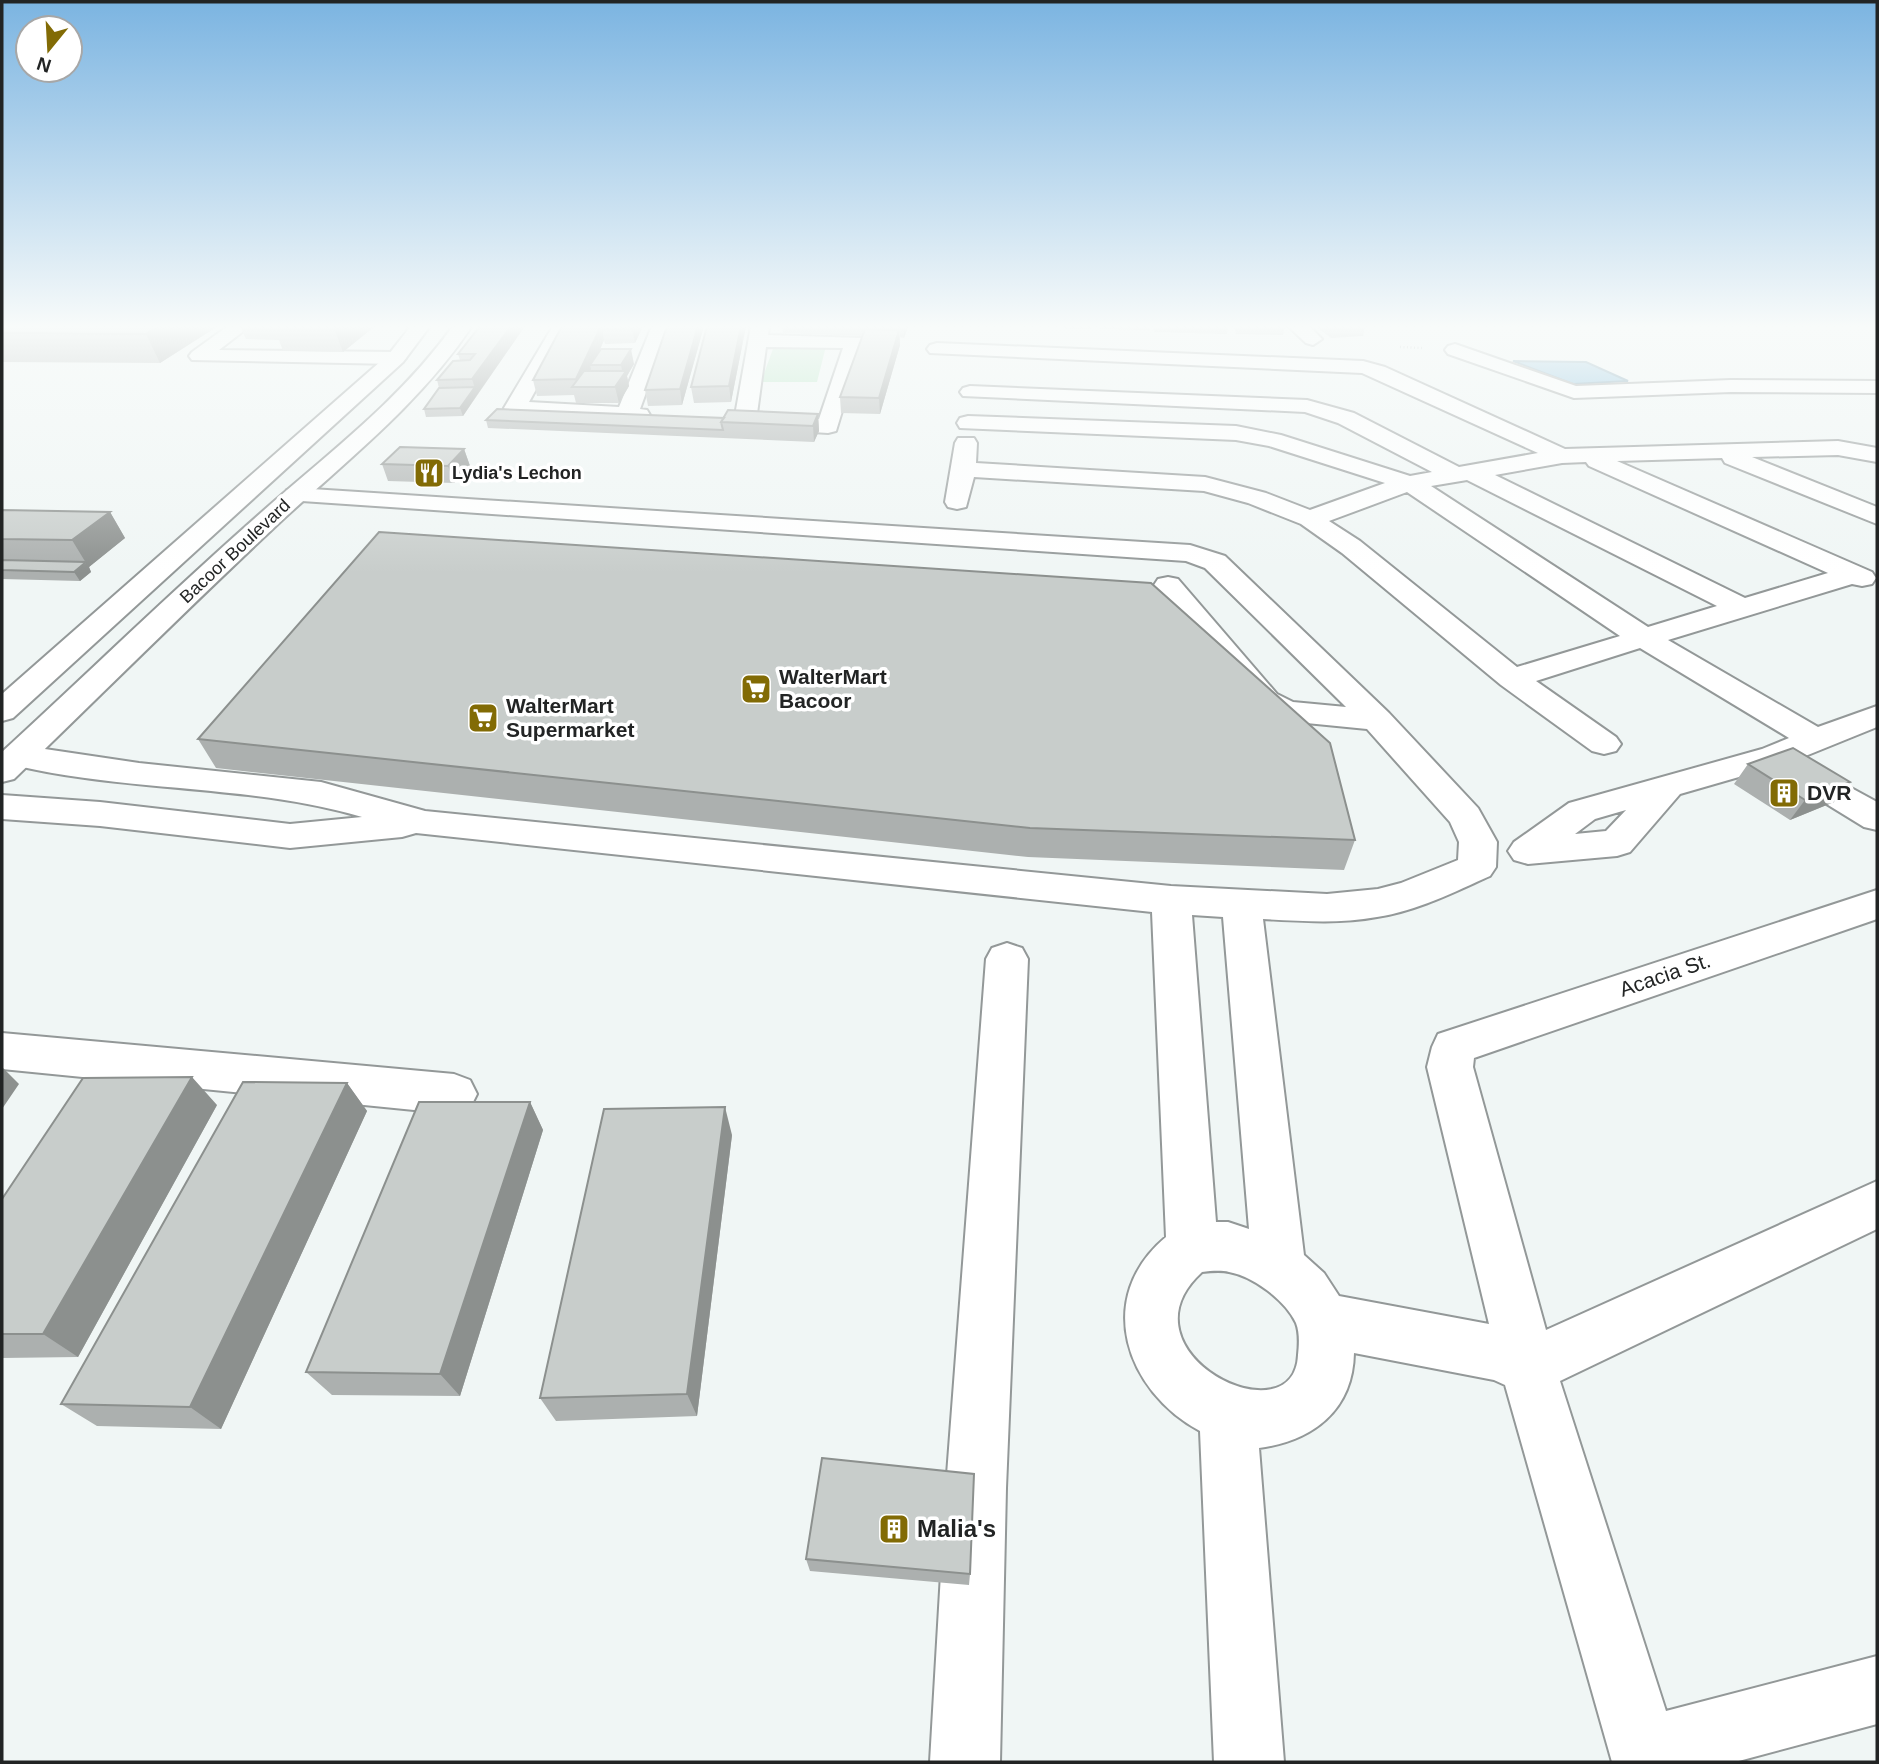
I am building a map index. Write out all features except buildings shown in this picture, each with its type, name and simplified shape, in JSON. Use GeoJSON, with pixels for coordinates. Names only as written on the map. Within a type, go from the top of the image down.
{"type":"FeatureCollection","features":[{"type":"Feature","properties":{"kind":"street","name":"Bacoor Boulevard"},"geometry":{"type":"LineString","coordinates":[[2,711],[340,408]]}},
{"type":"Feature","properties":{"kind":"street","name":"Bacoor Boulevard"},"geometry":{"type":"LineString","coordinates":[[10,764],[391,408]]}},
{"type":"Feature","properties":{"kind":"street"},"geometry":{"type":"LineString","coordinates":[[520,408],[666,417]]}},
{"type":"Feature","properties":{"kind":"street"},"geometry":{"type":"LineString","coordinates":[[627,415],[630,408]]}},
{"type":"Feature","properties":{"kind":"street"},"geometry":{"type":"LineString","coordinates":[[745,421],[747,408]]}},
{"type":"Feature","properties":{"kind":"street"},"geometry":{"type":"LineString","coordinates":[[719,420],[828,426],[833,408]]}},
{"type":"Feature","properties":{"kind":"street"},"geometry":{"type":"LineString","coordinates":[[957,502],[964,469],[969,408]]}},
{"type":"Feature","properties":{"kind":"street"},"geometry":{"type":"LineString","coordinates":[[1310,408],[1346,418],[1740,607]]}},
{"type":"Feature","properties":{"kind":"street"},"geometry":{"type":"LineString","coordinates":[[1464,408],[1865,579]]}},
{"type":"Feature","properties":{"kind":"street"},"geometry":{"type":"LineString","coordinates":[[968,423],[1237,433],[1273,440],[1409,483],[1644,638],[1815,740]]}},
{"type":"Feature","properties":{"kind":"street"},"geometry":{"type":"LineString","coordinates":[[1310,519],[1409,483],[1574,456],[1838,447],[1877,455]]}},
{"type":"Feature","properties":{"kind":"street"},"geometry":{"type":"LineString","coordinates":[[1720,453],[1877,516]]}},
{"type":"Feature","properties":{"kind":"street"},"geometry":{"type":"LineString","coordinates":[[964,469],[1205,484],[1257,498],[1310,519],[1351,547],[1512,678],[1604,744]]}},
{"type":"Feature","properties":{"kind":"street"},"geometry":{"type":"LineString","coordinates":[[296,495],[1190,553],[1215,562],[1377,720],[1465,816],[1478,842],[1477,867]]}},
{"type":"Feature","properties":{"kind":"street"},"geometry":{"type":"LineString","coordinates":[[1512,678],[1740,607],[1865,579]]}},
{"type":"Feature","properties":{"kind":"street"},"geometry":{"type":"LineString","coordinates":[[1168,585],[1266,701],[1286,711],[1377,720]]}},
{"type":"Feature","properties":{"kind":"street"},"geometry":{"type":"LineString","coordinates":[[10,764],[321,793],[425,823],[1171,900],[1327,908],[1378,903],[1410,895],[1477,867],[1527,851],[1616,843],[1666,789],[1774,756],[1877,716]]}},
{"type":"Feature","properties":{"kind":"street"},"geometry":{"type":"LineString","coordinates":[[1774,756],[1877,818]]}},
{"type":"Feature","properties":{"kind":"street"},"geometry":{"type":"LineString","coordinates":[[216,828],[254,787]]}},
{"type":"Feature","properties":{"kind":"street"},"geometry":{"type":"LineString","coordinates":[[2,807],[290,836],[425,823]]}},
{"type":"Feature","properties":{"kind":"street"},"geometry":{"type":"LineString","coordinates":[[1171,900],[1192,1250]]}},
{"type":"Feature","properties":{"kind":"street"},"geometry":{"type":"LineString","coordinates":[[1241,903],[1279,1269]]}},
{"type":"Feature","properties":{"kind":"street","name":"Acacia St."},"geometry":{"type":"LineString","coordinates":[[1528,1367],[1450,1067],[1454,1047],[1877,904]]}},
{"type":"Feature","properties":{"kind":"street"},"geometry":{"type":"LineString","coordinates":[[965,1762],[977,1475],[1007,959]]}},
{"type":"Feature","properties":{"kind":"street"},"geometry":{"type":"LineString","coordinates":[[2,1051],[454,1094]]}},
{"type":"Feature","properties":{"kind":"street"},"geometry":{"type":"LineString","coordinates":[[1528,1367],[1877,1204]]}},
{"type":"Feature","properties":{"kind":"street"},"geometry":{"type":"LineString","coordinates":[[1228,1247],[1258,1254],[1279,1269],[1307,1292],[1322,1320],[1328,1349],[1323,1378],[1308,1402],[1284,1416],[1257,1421],[1228,1416],[1200,1402],[1175,1381],[1159,1355],[1151,1328],[1152,1302],[1161,1279],[1192,1250],[1228,1247]]}},
{"type":"Feature","properties":{"kind":"street"},"geometry":{"type":"LineString","coordinates":[[1322,1320],[1498,1353],[1528,1367],[1645,1757],[1877,1690]]}},
{"type":"Feature","properties":{"kind":"street"},"geometry":{"type":"LineString","coordinates":[[1228,1416],[1249,1762]]}},
{"type":"Feature","properties":{"kind":"place","name":"Lydia's Lechon"},"geometry":{"type":"Point","coordinates":[429,473]}},
{"type":"Feature","properties":{"kind":"place","name":"WalterMart Bacoor"},"geometry":{"type":"Point","coordinates":[756,689]}},
{"type":"Feature","properties":{"kind":"place","name":"WalterMart Supermarket"},"geometry":{"type":"Point","coordinates":[483,718]}},
{"type":"Feature","properties":{"kind":"place","name":"DVR"},"geometry":{"type":"Point","coordinates":[1784,793]}},
{"type":"Feature","properties":{"kind":"place","name":"Malia's"},"geometry":{"type":"Point","coordinates":[894,1529]}}]}
